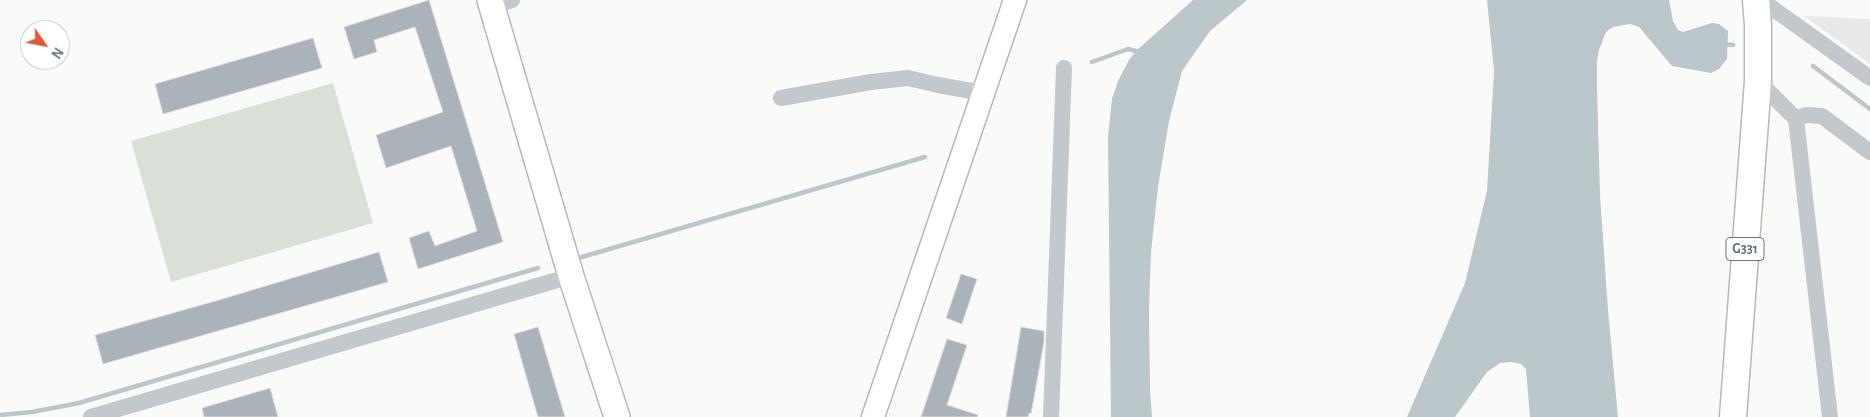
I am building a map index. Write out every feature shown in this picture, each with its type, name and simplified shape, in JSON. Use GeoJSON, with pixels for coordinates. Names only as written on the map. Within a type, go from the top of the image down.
{"type":"FeatureCollection","features":[{"type":"Feature","properties":{"kind":"highway","name":"G331"},"geometry":{"type":"LineString","coordinates":[[1733,417],[1758,81],[1758,8]]}},
{"type":"Feature","properties":{"kind":"main road"},"geometry":{"type":"LineString","coordinates":[[873,417],[1015,0]]}},
{"type":"Feature","properties":{"kind":"main road"},"geometry":{"type":"LineString","coordinates":[[498,2],[571,276],[617,417]]}},
{"type":"Feature","properties":{"kind":"street"},"geometry":{"type":"LineString","coordinates":[[1758,8],[1870,78]]}},
{"type":"Feature","properties":{"kind":"street"},"geometry":{"type":"LineString","coordinates":[[1051,417],[1064,68]]}},
{"type":"Feature","properties":{"kind":"street"},"geometry":{"type":"LineString","coordinates":[[781,98],[871,82],[908,78],[983,93]]}},
{"type":"Feature","properties":{"kind":"street"},"geometry":{"type":"LineString","coordinates":[[1758,81],[1796,119],[1830,417]]}},
{"type":"Feature","properties":{"kind":"street"},"geometry":{"type":"LineString","coordinates":[[1796,119],[1806,115],[1822,116],[1870,152]]}},
{"type":"Feature","properties":{"kind":"street"},"geometry":{"type":"LineString","coordinates":[[91,417],[571,276]]}},
{"type":"Feature","properties":{"kind":"shaded area"},"geometry":{"type":"Polygon","coordinates":[[[1193,0],[1247,0],[1210,31],[1182,71],[1169,121],[1158,187],[1151,252],[1149,310],[1152,417],[1111,417],[1108,136],[1112,99],[1118,81],[1136,51],[1193,0]]]}},
{"type":"Feature","properties":{"kind":"shaded area"},"geometry":{"type":"Polygon","coordinates":[[[1487,0],[1669,0],[1673,21],[1678,30],[1683,32],[1712,23],[1719,24],[1728,31],[1727,59],[1719,69],[1711,73],[1672,66],[1639,27],[1630,24],[1613,27],[1606,32],[1599,50],[1597,88],[1600,195],[1618,417],[1530,417],[1526,369],[1521,364],[1511,362],[1500,363],[1487,372],[1455,417],[1407,417],[1465,283],[1487,191],[1494,71],[1487,0]]]}},
{"type":"Feature","properties":{"kind":"shaded area"},"geometry":{"type":"Polygon","coordinates":[[[1804,16],[1870,19],[1870,64],[1804,16]]]}},
{"type":"Feature","properties":{"kind":"shaded area"},"geometry":{"type":"Polygon","coordinates":[[[333,83],[373,223],[171,282],[131,141],[333,83]]]}},
{"type":"Feature","properties":{"kind":"building"},"geometry":{"type":"Polygon","coordinates":[[[429,0],[503,242],[418,269],[409,238],[429,231],[435,246],[477,231],[451,146],[386,168],[376,135],[443,112],[415,27],[374,40],[377,52],[354,59],[344,27],[429,0]]]}},
{"type":"Feature","properties":{"kind":"building"},"geometry":{"type":"Polygon","coordinates":[[[313,38],[322,68],[163,114],[155,84],[313,38]]]}},
{"type":"Feature","properties":{"kind":"building"},"geometry":{"type":"Polygon","coordinates":[[[379,252],[388,282],[103,364],[95,335],[379,252]]]}},
{"type":"Feature","properties":{"kind":"building"},"geometry":{"type":"Polygon","coordinates":[[[961,274],[977,279],[962,324],[946,318],[961,274]]]}},
{"type":"Feature","properties":{"kind":"building"},"geometry":{"type":"Polygon","coordinates":[[[538,327],[565,417],[538,417],[514,334],[538,327]]]}},
{"type":"Feature","properties":{"kind":"building"},"geometry":{"type":"Polygon","coordinates":[[[1021,327],[1044,331],[1044,342],[1031,414],[1029,413],[1028,417],[1006,417],[1021,327]]]}},
{"type":"Feature","properties":{"kind":"building"},"geometry":{"type":"Polygon","coordinates":[[[947,339],[967,345],[947,405],[978,415],[977,417],[921,417],[947,339]]]}},
{"type":"Feature","properties":{"kind":"building"},"geometry":{"type":"Polygon","coordinates":[[[270,388],[278,417],[204,417],[202,408],[270,388]]]}},
{"type":"Feature","properties":{"kind":"waterway"},"geometry":{"type":"LineString","coordinates":[[1722,44],[1733,45]]}},
{"type":"Feature","properties":{"kind":"waterway"},"geometry":{"type":"LineString","coordinates":[[1092,62],[1128,49],[1136,51],[1139,55]]}},
{"type":"Feature","properties":{"kind":"waterway"},"geometry":{"type":"LineString","coordinates":[[1813,66],[1870,109]]}},
{"type":"Feature","properties":{"kind":"waterway"},"geometry":{"type":"LineString","coordinates":[[582,257],[925,157]]}},
{"type":"Feature","properties":{"kind":"waterway"},"geometry":{"type":"LineString","coordinates":[[0,415],[32,412],[79,403],[538,268]]}}]}
